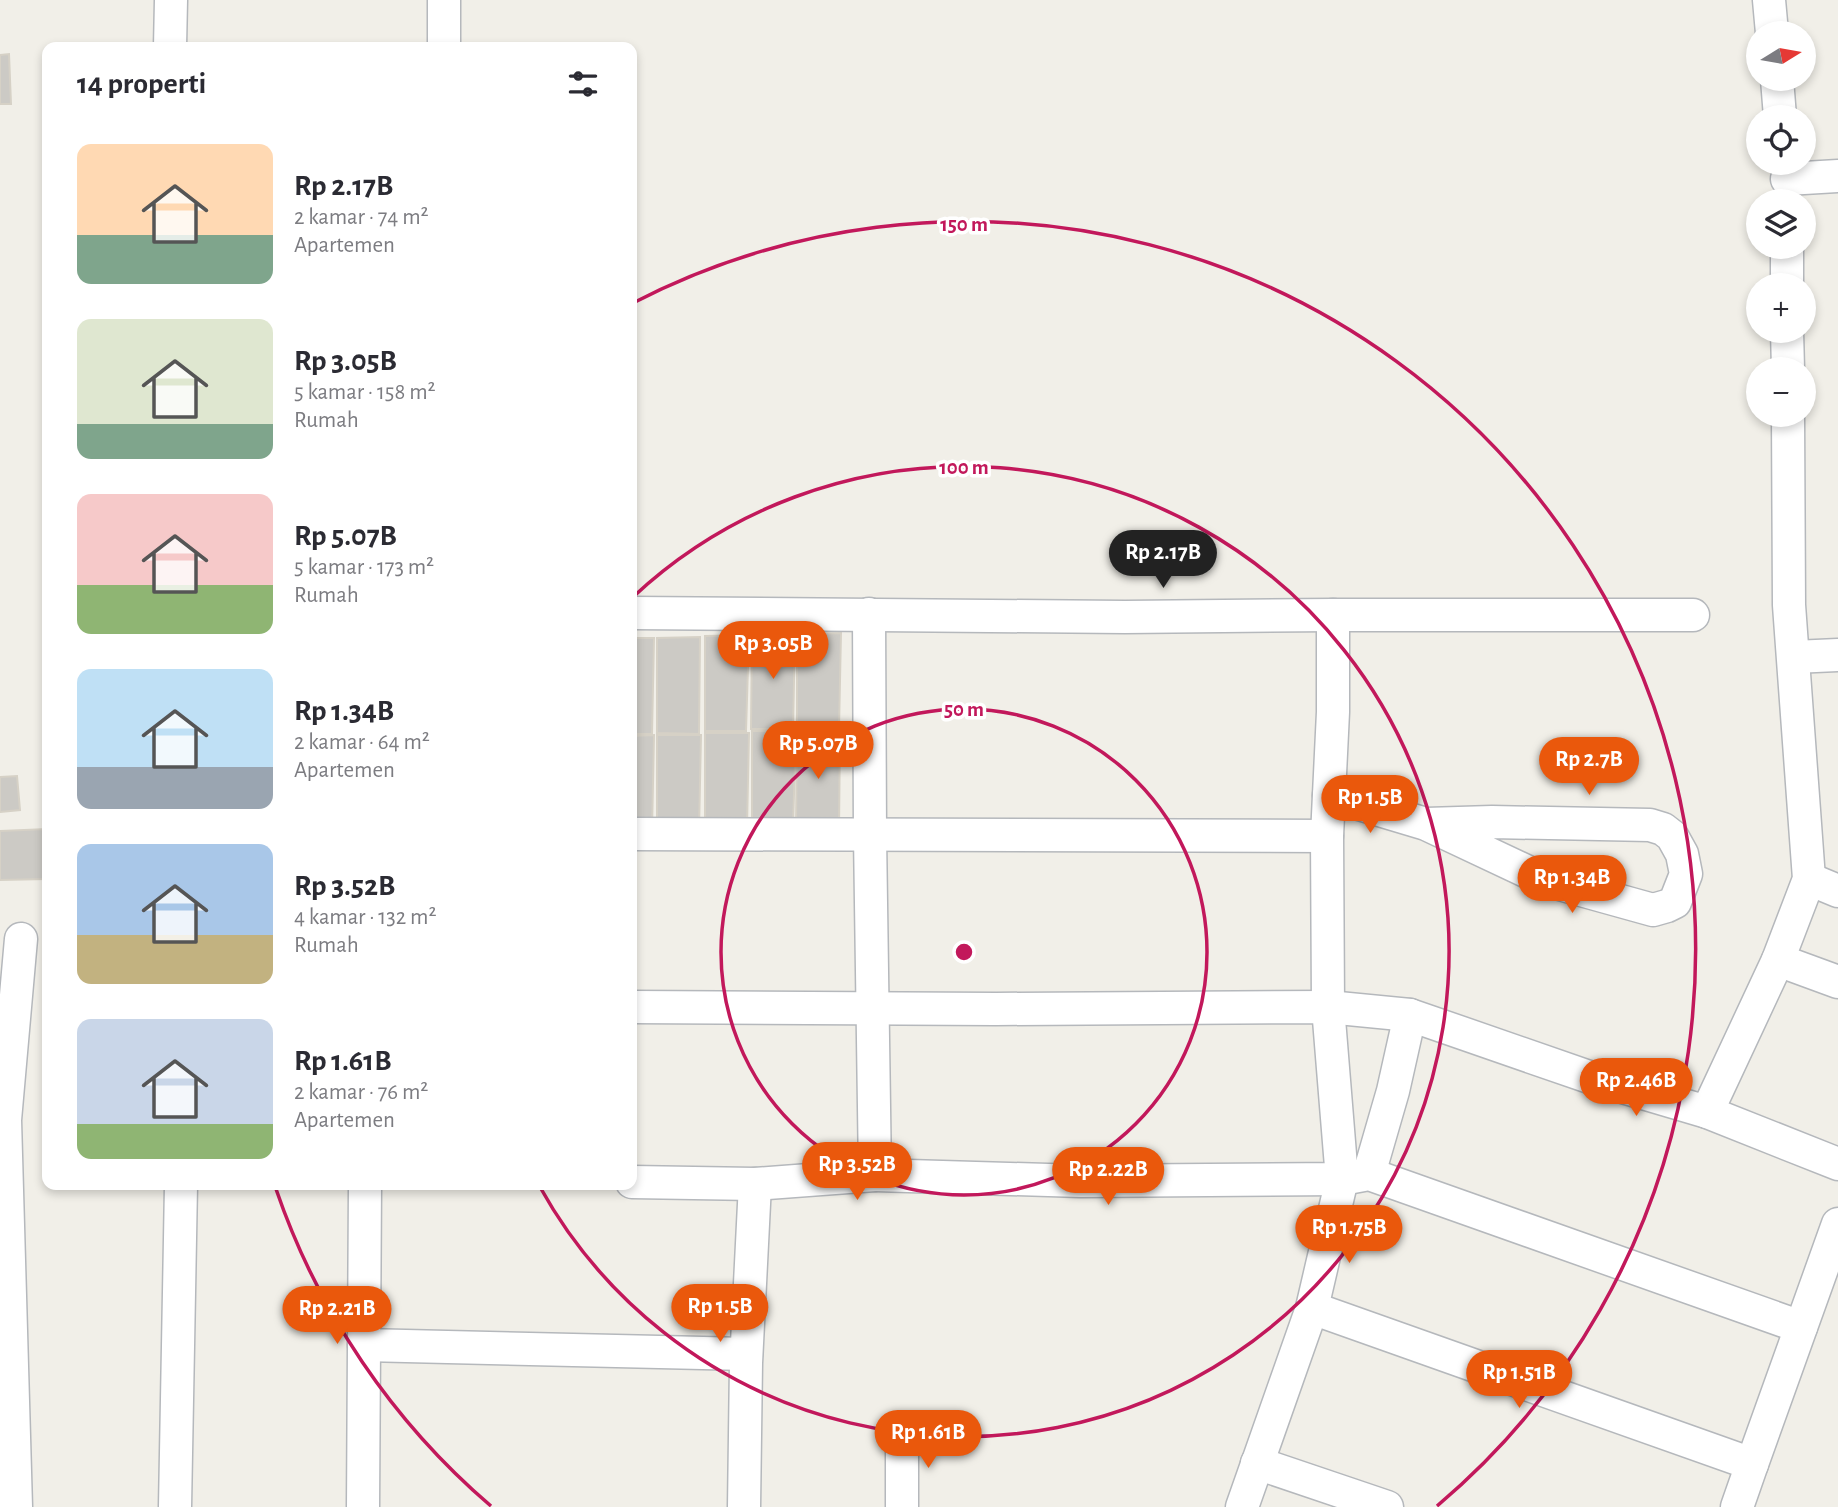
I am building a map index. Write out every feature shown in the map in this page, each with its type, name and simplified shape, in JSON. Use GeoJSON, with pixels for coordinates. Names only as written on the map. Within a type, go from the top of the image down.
{"type":"FeatureCollection","features":[{"type":"Feature","properties":{"kind":"street"},"geometry":{"type":"LineString","coordinates":[[170,42],[171,0]]}},
{"type":"Feature","properties":{"kind":"street"},"geometry":{"type":"LineString","coordinates":[[444,0],[444,42]]}},
{"type":"Feature","properties":{"kind":"street"},"geometry":{"type":"LineString","coordinates":[[1769,0],[1771,21]]}},
{"type":"Feature","properties":{"kind":"street"},"geometry":{"type":"LineString","coordinates":[[1786,181],[1838,176]]}},
{"type":"Feature","properties":{"kind":"street"},"geometry":{"type":"LineString","coordinates":[[1707,1112],[1778,960],[1809,879],[1789,605],[1788,427]]}},
{"type":"Feature","properties":{"kind":"street"},"geometry":{"type":"LineString","coordinates":[[637,613],[1125,617],[1693,615]]}},
{"type":"Feature","properties":{"kind":"street"},"geometry":{"type":"LineString","coordinates":[[869,614],[875,1175]]}},
{"type":"Feature","properties":{"kind":"street"},"geometry":{"type":"LineString","coordinates":[[1333,615],[1333,712],[1327,836],[1328,1007],[1355,1176]]}},
{"type":"Feature","properties":{"kind":"street"},"geometry":{"type":"LineString","coordinates":[[1794,657],[1838,655]]}},
{"type":"Feature","properties":{"kind":"street"},"geometry":{"type":"LineString","coordinates":[[1329,794],[1426,824],[1545,880],[1653,909],[1675,902],[1686,874],[1682,854],[1672,836],[1663,829],[1650,825],[1493,822],[1426,824]]}},
{"type":"Feature","properties":{"kind":"street"},"geometry":{"type":"LineString","coordinates":[[637,835],[1327,836]]}},
{"type":"Feature","properties":{"kind":"street"},"geometry":{"type":"LineString","coordinates":[[1809,879],[1838,891]]}},
{"type":"Feature","properties":{"kind":"street"},"geometry":{"type":"LineString","coordinates":[[16,1507],[3,1120],[23,939]]}},
{"type":"Feature","properties":{"kind":"street"},"geometry":{"type":"LineString","coordinates":[[1778,960],[1838,982]]}},
{"type":"Feature","properties":{"kind":"street"},"geometry":{"type":"LineString","coordinates":[[637,1007],[1328,1007],[1410,1015],[1592,1077],[1707,1112],[1838,1164]]}},
{"type":"Feature","properties":{"kind":"street"},"geometry":{"type":"LineString","coordinates":[[1242,1507],[1355,1176],[1393,1091],[1410,1015]]}},
{"type":"Feature","properties":{"kind":"street"},"geometry":{"type":"LineString","coordinates":[[637,1182],[755,1184],[875,1175],[1081,1181],[1355,1176],[1801,1327]]}},
{"type":"Feature","properties":{"kind":"street"},"geometry":{"type":"LineString","coordinates":[[744,1507],[746,1354],[755,1184]]}},
{"type":"Feature","properties":{"kind":"street"},"geometry":{"type":"LineString","coordinates":[[175,1507],[181,1190]]}},
{"type":"Feature","properties":{"kind":"street"},"geometry":{"type":"LineString","coordinates":[[363,1507],[365,1190]]}},
{"type":"Feature","properties":{"kind":"street"},"geometry":{"type":"LineString","coordinates":[[1737,1507],[1838,1224]]}},
{"type":"Feature","properties":{"kind":"street"},"geometry":{"type":"LineString","coordinates":[[1311,1308],[1752,1464]]}},
{"type":"Feature","properties":{"kind":"street"},"geometry":{"type":"LineString","coordinates":[[363,1345],[746,1354]]}},
{"type":"Feature","properties":{"kind":"street"},"geometry":{"type":"LineString","coordinates":[[902,1434],[902,1507]]}},
{"type":"Feature","properties":{"kind":"street"},"geometry":{"type":"LineString","coordinates":[[1257,1463],[1387,1507]]}},
{"type":"Feature","properties":{"kind":"building"},"geometry":{"type":"Polygon","coordinates":[[[9,54],[11,104],[0,104],[0,55],[9,54]]]}},
{"type":"Feature","properties":{"kind":"building"},"geometry":{"type":"Polygon","coordinates":[[[795,633],[793,729],[751,729],[752,634],[795,633]]]}},
{"type":"Feature","properties":{"kind":"building"},"geometry":{"type":"Polygon","coordinates":[[[841,633],[839,729],[797,729],[797,634],[841,633]]]}},
{"type":"Feature","properties":{"kind":"building"},"geometry":{"type":"Polygon","coordinates":[[[749,635],[746,731],[705,731],[705,636],[749,635]]]}},
{"type":"Feature","properties":{"kind":"building"},"geometry":{"type":"Polygon","coordinates":[[[700,637],[699,734],[657,733],[657,638],[700,637]]]}},
{"type":"Feature","properties":{"kind":"building"},"geometry":{"type":"Polygon","coordinates":[[[637,638],[654,638],[652,734],[637,734],[637,638]]]}},
{"type":"Feature","properties":{"kind":"building"},"geometry":{"type":"Polygon","coordinates":[[[752,731],[796,731],[793,826],[752,826],[752,731]]]}},
{"type":"Feature","properties":{"kind":"building"},"geometry":{"type":"Polygon","coordinates":[[[840,732],[839,829],[796,828],[797,733],[840,732]]]}},
{"type":"Feature","properties":{"kind":"building"},"geometry":{"type":"Polygon","coordinates":[[[705,733],[749,733],[747,828],[705,828],[705,733]]]}},
{"type":"Feature","properties":{"kind":"building"},"geometry":{"type":"Polygon","coordinates":[[[654,735],[652,831],[637,831],[637,736],[654,735]]]}},
{"type":"Feature","properties":{"kind":"building"},"geometry":{"type":"Polygon","coordinates":[[[657,735],[701,735],[699,830],[657,830],[657,735]]]}},
{"type":"Feature","properties":{"kind":"building"},"geometry":{"type":"Polygon","coordinates":[[[17,776],[20,810],[0,812],[0,777],[17,776]]]}},
{"type":"Feature","properties":{"kind":"building"},"geometry":{"type":"Polygon","coordinates":[[[42,829],[42,879],[0,880],[0,831],[42,829]]]}}]}
